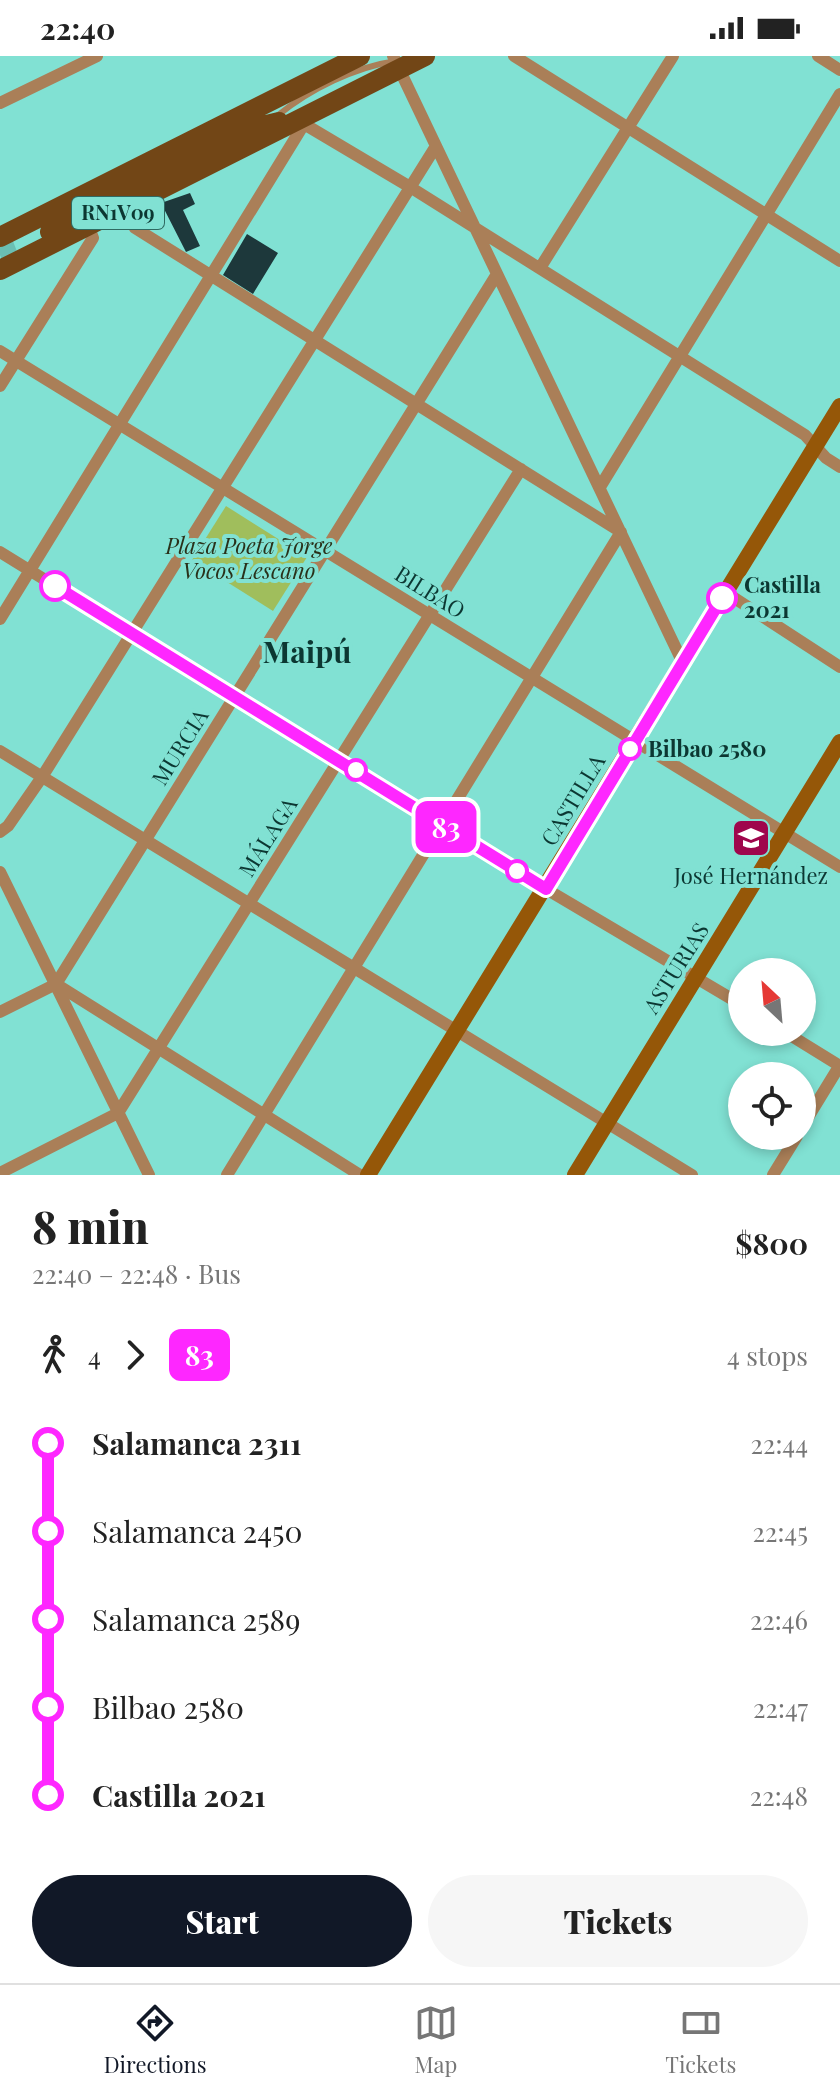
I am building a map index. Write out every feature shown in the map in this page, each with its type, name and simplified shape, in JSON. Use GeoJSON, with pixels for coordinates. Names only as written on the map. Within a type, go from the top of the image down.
{"type":"FeatureCollection","features":[{"type":"Feature","properties":{"kind":"main road","name":"RN1V09"},"geometry":{"type":"LineString","coordinates":[[8,243],[360,56]]}},
{"type":"Feature","properties":{"kind":"main road","name":"RN1V09"},"geometry":{"type":"LineString","coordinates":[[0,270],[235,152],[396,62],[424,57]]}},
{"type":"Feature","properties":{"kind":"main road"},"geometry":{"type":"LineString","coordinates":[[8,243],[236,135],[292,122]]}},
{"type":"Feature","properties":{"kind":"street"},"geometry":{"type":"LineString","coordinates":[[0,103],[97,56]]}},
{"type":"Feature","properties":{"kind":"street"},"geometry":{"type":"LineString","coordinates":[[514,56],[840,261]]}},
{"type":"Feature","properties":{"kind":"street"},"geometry":{"type":"LineString","coordinates":[[540,268],[673,56]]}},
{"type":"Feature","properties":{"kind":"street"},"geometry":{"type":"LineString","coordinates":[[818,56],[840,70]]}},
{"type":"Feature","properties":{"kind":"street"},"geometry":{"type":"LineString","coordinates":[[396,62],[682,661]]}},
{"type":"Feature","properties":{"kind":"street"},"geometry":{"type":"LineString","coordinates":[[600,487],[840,94]]}},
{"type":"Feature","properties":{"kind":"street"},"geometry":{"type":"LineString","coordinates":[[0,619],[209,276],[292,122],[410,187],[680,356],[805,435],[840,467]]}},
{"type":"Feature","properties":{"kind":"street"},"geometry":{"type":"LineString","coordinates":[[0,832],[8,826],[42,777],[133,634],[436,146]]}},
{"type":"Feature","properties":{"kind":"street"},"geometry":{"type":"LineString","coordinates":[[124,210],[135,228],[209,276],[418,403],[621,532]]}},
{"type":"Feature","properties":{"kind":"street"},"geometry":{"type":"LineString","coordinates":[[0,386],[93,238],[89,227]]}},
{"type":"Feature","properties":{"kind":"street","name":"MURCIA"},"geometry":{"type":"LineString","coordinates":[[56,984],[497,274]]}},
{"type":"Feature","properties":{"kind":"street","name":"BILBAO"},"geometry":{"type":"LineString","coordinates":[[0,351],[840,867]]}},
{"type":"Feature","properties":{"kind":"street","name":"CASTILLA"},"geometry":{"type":"LineString","coordinates":[[368,1175],[840,406]]}},
{"type":"Feature","properties":{"kind":"street","name":"MÁLAGA"},"geometry":{"type":"LineString","coordinates":[[0,1173],[118,1113],[521,469]]}},
{"type":"Feature","properties":{"kind":"street"},"geometry":{"type":"LineString","coordinates":[[227,1175],[621,532]]}},
{"type":"Feature","properties":{"kind":"street"},"geometry":{"type":"LineString","coordinates":[[0,552],[546,889],[728,996]]}},
{"type":"Feature","properties":{"kind":"street"},"geometry":{"type":"LineString","coordinates":[[725,592],[840,667]]}},
{"type":"Feature","properties":{"kind":"street","name":"ASTURIAS"},"geometry":{"type":"LineString","coordinates":[[575,1175],[840,742]]}},
{"type":"Feature","properties":{"kind":"street"},"geometry":{"type":"LineString","coordinates":[[0,751],[692,1175]]}},
{"type":"Feature","properties":{"kind":"street"},"geometry":{"type":"LineString","coordinates":[[0,872],[149,1175]]}},
{"type":"Feature","properties":{"kind":"street"},"geometry":{"type":"LineString","coordinates":[[0,1012],[56,984]]}},
{"type":"Feature","properties":{"kind":"street"},"geometry":{"type":"LineString","coordinates":[[56,984],[360,1175]]}},
{"type":"Feature","properties":{"kind":"street"},"geometry":{"type":"LineString","coordinates":[[808,1046],[840,1066],[816,1105]]}},
{"type":"Feature","properties":{"kind":"street"},"geometry":{"type":"LineString","coordinates":[[773,1175],[788,1150]]}},
{"type":"Feature","properties":{"kind":"lane"},"geometry":{"type":"LineString","coordinates":[[292,122],[336,80],[373,64],[396,62]]}},
{"type":"Feature","properties":{"kind":"green space","name":"Plaza Poeta Jorge Vocos Lescano"},"geometry":{"type":"Polygon","coordinates":[[[226,506],[307,557],[273,611],[192,560],[226,506]]]}},
{"type":"Feature","properties":{"kind":"building"},"geometry":{"type":"Polygon","coordinates":[[[190,193],[195,204],[183,210],[200,246],[186,252],[161,203],[190,193]]]}},
{"type":"Feature","properties":{"kind":"building"},"geometry":{"type":"Polygon","coordinates":[[[247,234],[278,253],[253,294],[223,275],[247,234]]]}},
{"type":"Feature","properties":{"kind":"tunnel"},"geometry":{"type":"LineString","coordinates":[[0,255],[16,249]]}},
{"type":"Feature","properties":{"kind":"bus line","name":"83"},"geometry":{"type":"LineString","coordinates":[[55,586],[546,889],[722,598]]}},
{"type":"Feature","properties":{"kind":"place","name":"Castilla 2021"},"geometry":{"type":"Point","coordinates":[722,598]}},
{"type":"Feature","properties":{"kind":"place","name":"Bilbao 2580"},"geometry":{"type":"Point","coordinates":[630,749]}},
{"type":"Feature","properties":{"kind":"place","name":"José Hernández"},"geometry":{"type":"Point","coordinates":[751,838]}},
{"type":"Feature","properties":{"kind":"district","name":"Maipú"},"geometry":{"type":"Point","coordinates":[307,653]}}]}
